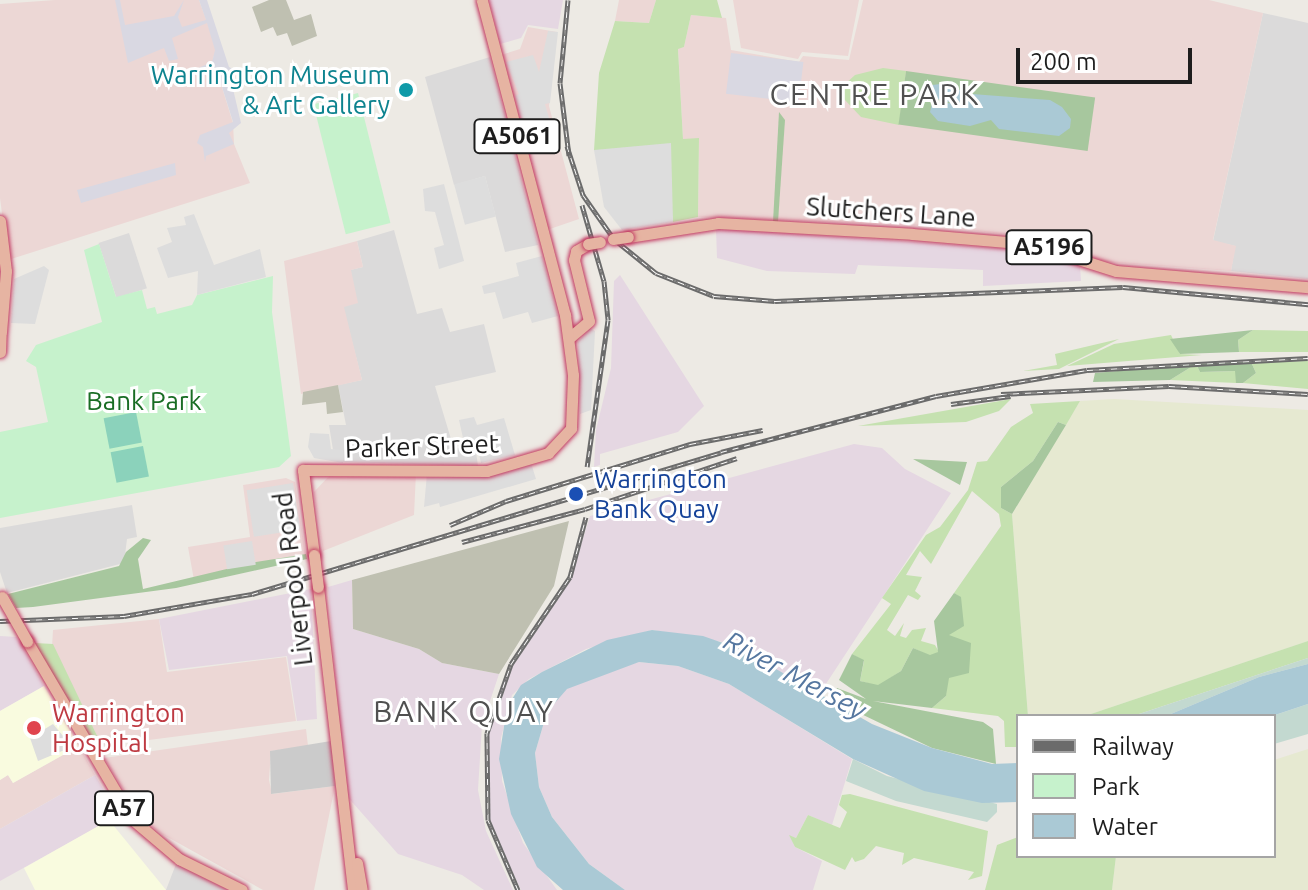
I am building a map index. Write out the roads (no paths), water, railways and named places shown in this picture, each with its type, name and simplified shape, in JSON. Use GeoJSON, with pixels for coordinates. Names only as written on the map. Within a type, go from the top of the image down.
{"type":"FeatureCollection","features":[{"type":"Feature","properties":{"kind":"highway","name":"A5061"},"geometry":{"type":"LineString","coordinates":[[482,0],[568,332]]}},
{"type":"Feature","properties":{"kind":"highway"},"geometry":{"type":"LineString","coordinates":[[0,221],[7,287],[0,352]]}},
{"type":"Feature","properties":{"kind":"highway","name":"Slutchers Lane"},"geometry":{"type":"LineString","coordinates":[[568,332],[587,307],[574,256],[594,243],[718,223],[1031,244],[1116,271],[1308,287]]}},
{"type":"Feature","properties":{"kind":"highway","name":"Parker Street"},"geometry":{"type":"LineString","coordinates":[[303,470],[498,469],[553,451],[572,424],[568,332]]}},
{"type":"Feature","properties":{"kind":"highway","name":"Liverpool Road"},"geometry":{"type":"LineString","coordinates":[[303,470],[328,683],[338,719],[337,742],[345,820]]}},
{"type":"Feature","properties":{"kind":"highway"},"geometry":{"type":"LineString","coordinates":[[307,504],[311,484],[334,471]]}},
{"type":"Feature","properties":{"kind":"highway","name":"A57"},"geometry":{"type":"LineString","coordinates":[[1,595],[132,819],[179,859],[242,890]]}},
{"type":"Feature","properties":{"kind":"highway","name":"A5061"},"geometry":{"type":"LineString","coordinates":[[345,820],[353,890]]}},
{"type":"Feature","properties":{"kind":"highway","name":"A5061"},"geometry":{"type":"LineString","coordinates":[[345,820],[362,890]]}},
{"type":"Feature","properties":{"kind":"water"},"geometry":{"type":"Polygon","coordinates":[[[940,84],[972,94],[1050,100],[1062,107],[1071,119],[1070,128],[1059,136],[999,129],[991,120],[970,126],[938,121],[930,112],[932,104],[952,103],[921,94],[925,86],[940,84]]]}},
{"type":"Feature","properties":{"kind":"water"},"geometry":{"type":"Polygon","coordinates":[[[652,630],[703,636],[743,650],[872,724],[932,748],[992,764],[1016,763],[1016,802],[982,803],[924,791],[853,759],[729,684],[678,666],[639,662],[567,689],[547,712],[535,753],[539,787],[552,817],[589,864],[625,890],[563,890],[537,867],[511,814],[499,759],[507,707],[521,685],[607,640],[652,630]]]}},
{"type":"Feature","properties":{"kind":"water"},"geometry":{"type":"Polygon","coordinates":[[[1308,664],[1308,704],[1276,715],[1171,714],[1259,677],[1308,664]]]}},
{"type":"Feature","properties":{"kind":"railway"},"geometry":{"type":"LineString","coordinates":[[568,0],[560,83],[569,155]]}},
{"type":"Feature","properties":{"kind":"railway"},"geometry":{"type":"LineString","coordinates":[[567,146],[583,195],[614,239],[656,273],[714,296],[775,301],[1123,287],[1308,304]]}},
{"type":"Feature","properties":{"kind":"railway"},"geometry":{"type":"LineString","coordinates":[[582,205],[604,281],[608,320],[587,467]]}},
{"type":"Feature","properties":{"kind":"railway"},"geometry":{"type":"LineString","coordinates":[[0,621],[124,616],[252,594],[721,452],[936,396],[1087,370],[1308,358]]}},
{"type":"Feature","properties":{"kind":"railway"},"geometry":{"type":"LineString","coordinates":[[1001,394],[1169,386],[1308,394]]}},
{"type":"Feature","properties":{"kind":"railway"},"geometry":{"type":"LineString","coordinates":[[951,404],[1010,396]]}},
{"type":"Feature","properties":{"kind":"railway"},"geometry":{"type":"LineString","coordinates":[[450,525],[506,501],[690,444],[763,430]]}},
{"type":"Feature","properties":{"kind":"railway"},"geometry":{"type":"LineString","coordinates":[[462,542],[585,509],[737,458]]}},
{"type":"Feature","properties":{"kind":"railway"},"geometry":{"type":"LineString","coordinates":[[518,890],[488,820],[487,733],[511,664],[570,577],[586,517]]}},
{"type":"Feature","properties":{"kind":"place","name":"Warrington Museum & Art Gallery"},"geometry":{"type":"Point","coordinates":[406,90]}},
{"type":"Feature","properties":{"kind":"place","name":"Warrington Bank Quay"},"geometry":{"type":"Point","coordinates":[576,494]}},
{"type":"Feature","properties":{"kind":"place","name":"Warrington Hospital"},"geometry":{"type":"Point","coordinates":[34,728]}},
{"type":"Feature","properties":{"kind":"district","name":"CENTRE PARK"},"geometry":{"type":"Point","coordinates":[875,94]}},
{"type":"Feature","properties":{"kind":"district","name":"BANK QUAY"},"geometry":{"type":"Point","coordinates":[464,711]}},
{"type":"Feature","properties":{"kind":"park label","name":"Bank Park"},"geometry":{"type":"Point","coordinates":[144,401]}},
{"type":"Feature","properties":{"kind":"water label","name":"River Mersey"},"geometry":{"type":"Point","coordinates":[795,675]}}]}
